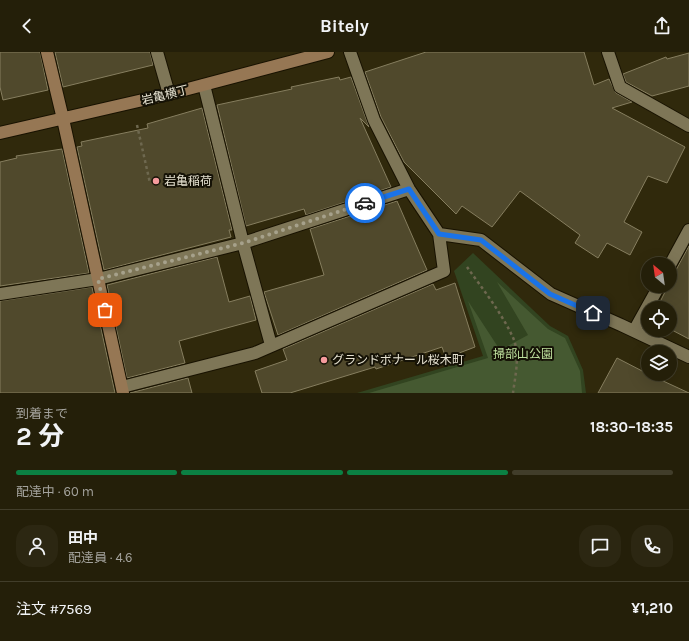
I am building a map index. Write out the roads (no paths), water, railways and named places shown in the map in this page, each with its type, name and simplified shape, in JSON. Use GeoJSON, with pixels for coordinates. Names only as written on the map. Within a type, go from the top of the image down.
{"type":"FeatureCollection","features":[{"type":"Feature","properties":{"kind":"street"},"geometry":{"type":"LineString","coordinates":[[47,52],[122,390],[255,353],[444,271],[439,234],[409,189],[374,120],[350,52]]}},
{"type":"Feature","properties":{"kind":"street"},"geometry":{"type":"LineString","coordinates":[[157,52],[169,94]]}},
{"type":"Feature","properties":{"kind":"street","name":"岩亀横丁"},"geometry":{"type":"LineString","coordinates":[[0,133],[169,94],[328,52]]}},
{"type":"Feature","properties":{"kind":"street"},"geometry":{"type":"LineString","coordinates":[[608,52],[620,87],[689,126]]}},
{"type":"Feature","properties":{"kind":"street"},"geometry":{"type":"LineString","coordinates":[[204,85],[243,243],[271,345]]}},
{"type":"Feature","properties":{"kind":"street"},"geometry":{"type":"LineString","coordinates":[[0,294],[98,279],[243,243],[409,189]]}},
{"type":"Feature","properties":{"kind":"street"},"geometry":{"type":"LineString","coordinates":[[674,257],[689,230]]}},
{"type":"Feature","properties":{"kind":"street"},"geometry":{"type":"LineString","coordinates":[[439,234],[481,240],[550,294],[689,357]]}},
{"type":"Feature","properties":{"kind":"street"},"geometry":{"type":"LineString","coordinates":[[634,331],[655,293]]}},
{"type":"Feature","properties":{"kind":"place","name":"岩亀稲荷"},"geometry":{"type":"Point","coordinates":[156,181]}},
{"type":"Feature","properties":{"kind":"place","name":"グランドボナール桜木町"},"geometry":{"type":"Point","coordinates":[324,360]}},
{"type":"Feature","properties":{"kind":"park label","name":"掃部山公園"},"geometry":{"type":"Point","coordinates":[523,354]}}]}
